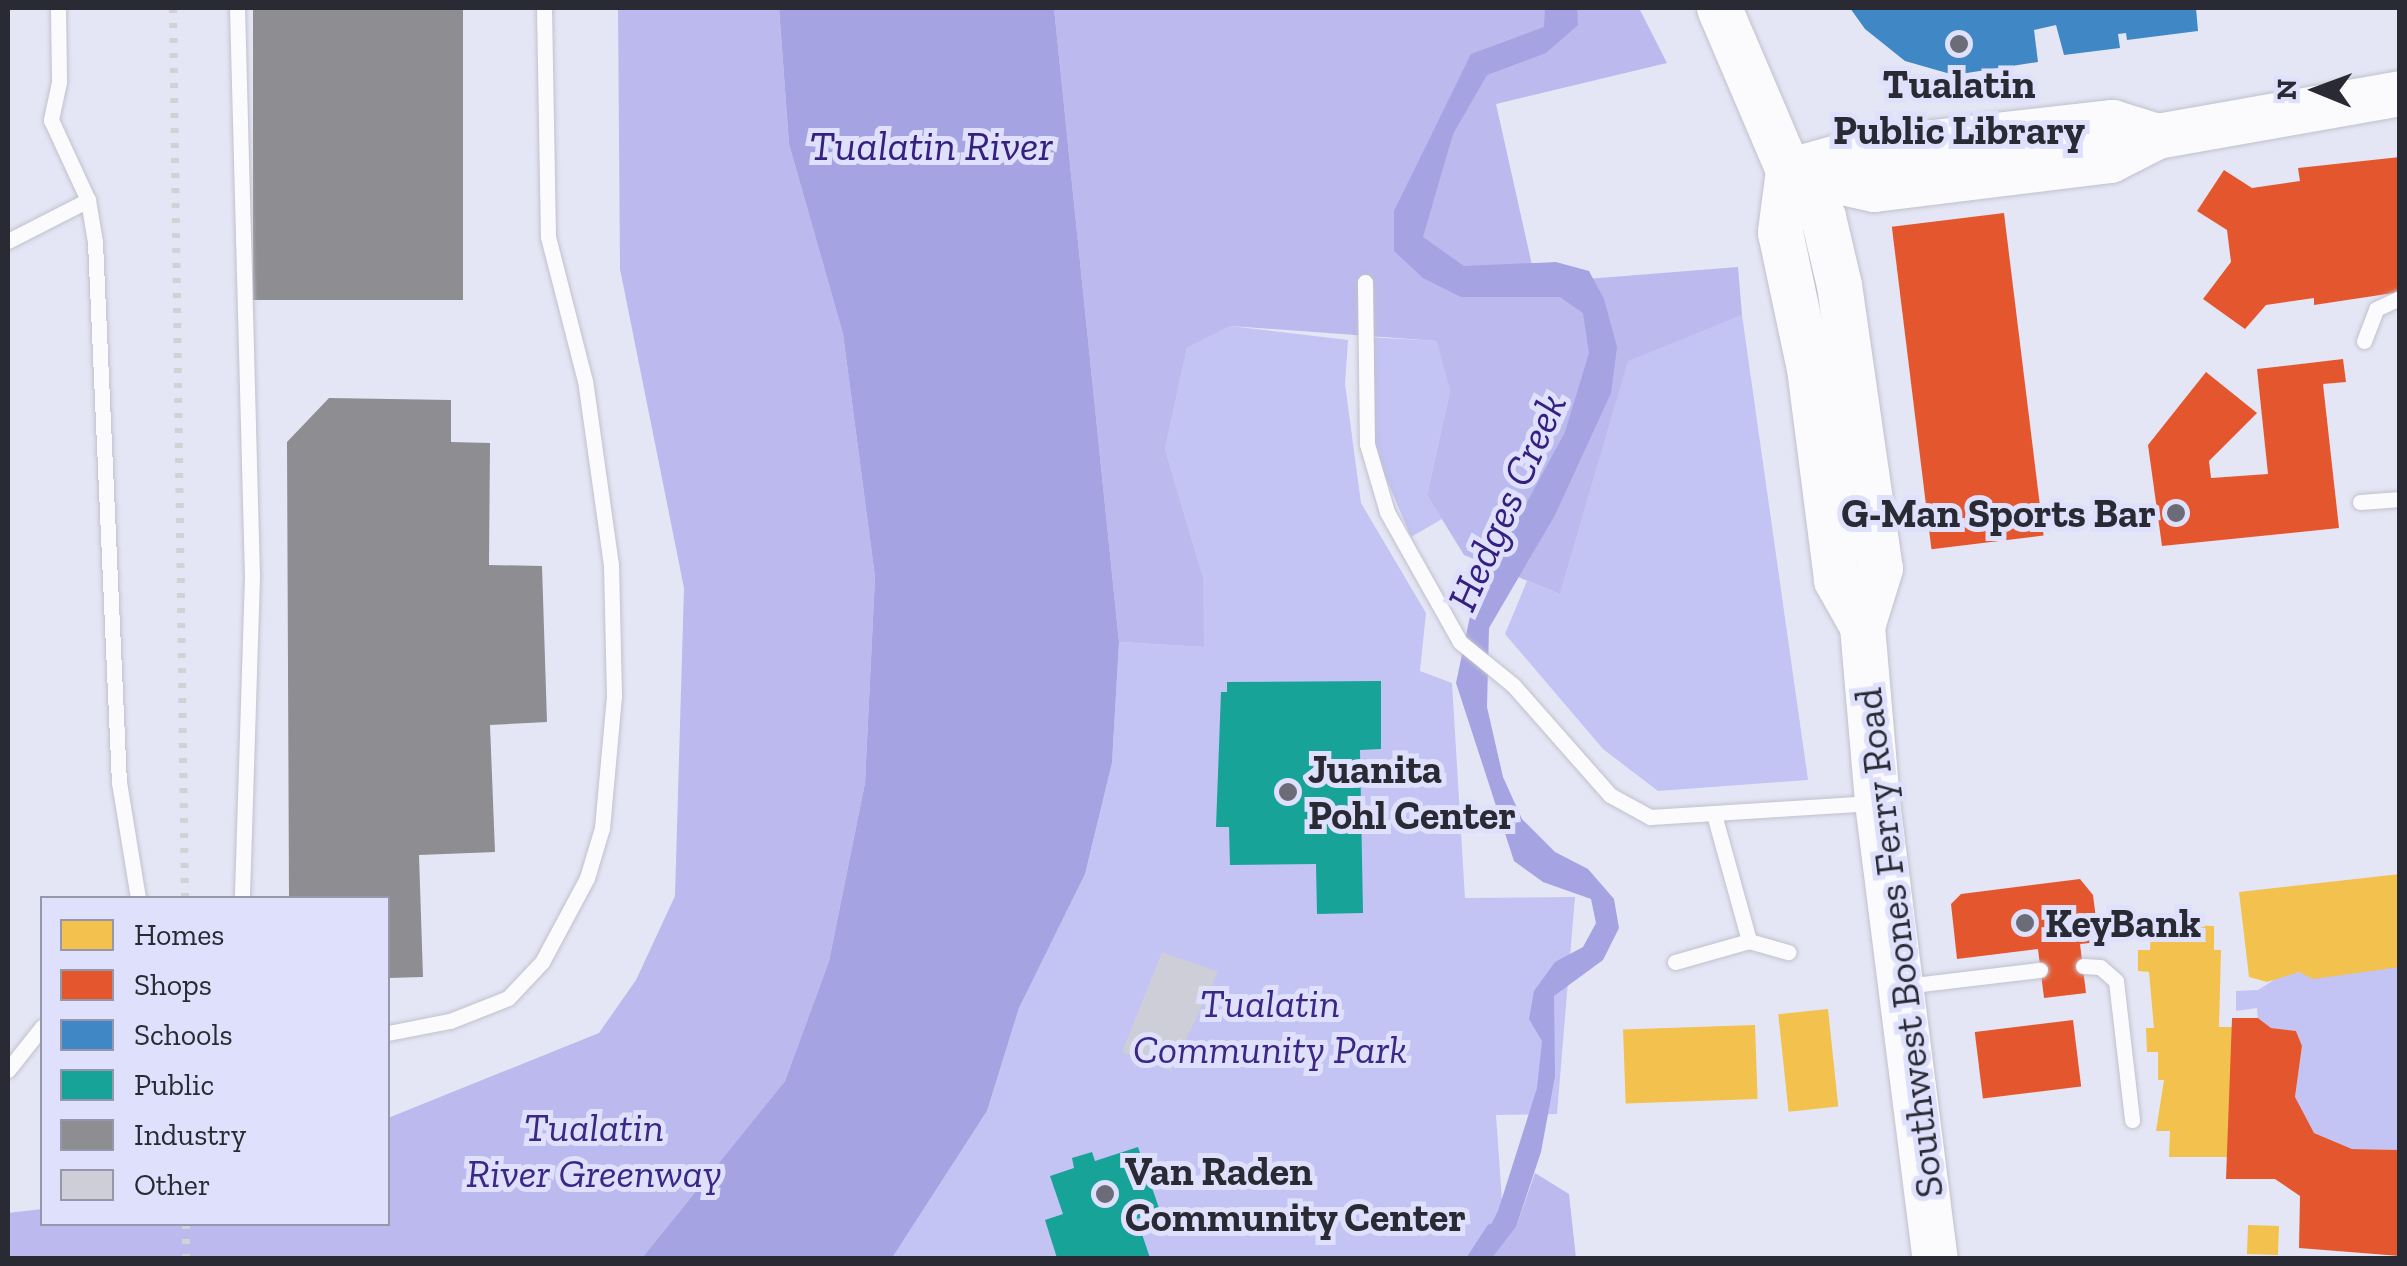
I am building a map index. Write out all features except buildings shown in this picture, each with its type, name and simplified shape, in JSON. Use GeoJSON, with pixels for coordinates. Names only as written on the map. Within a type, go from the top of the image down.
{"type":"FeatureCollection","features":[{"type":"Feature","properties":{"kind":"main road"},"geometry":{"type":"LineString","coordinates":[[1719,8],[1788,170]]}},
{"type":"Feature","properties":{"kind":"main road"},"geometry":{"type":"LineString","coordinates":[[1788,170],[1874,190],[2110,160],[2157,136],[2400,93]]}},
{"type":"Feature","properties":{"kind":"main road"},"geometry":{"type":"LineString","coordinates":[[1788,170],[1862,150],[2112,122],[2157,136]]}},
{"type":"Feature","properties":{"kind":"main road","name":"Southwest Boones Ferry Road"},"geometry":{"type":"LineString","coordinates":[[1788,170],[1780,232],[1809,368],[1836,580],[1862,626],[1878,802],[1935,1258]]}},
{"type":"Feature","properties":{"kind":"lane"},"geometry":{"type":"LineString","coordinates":[[58,8],[60,82],[51,120],[88,200],[95,242],[119,782],[138,896]]}},
{"type":"Feature","properties":{"kind":"lane"},"geometry":{"type":"LineString","coordinates":[[236,8],[252,576],[242,896]]}},
{"type":"Feature","properties":{"kind":"lane"},"geometry":{"type":"LineString","coordinates":[[390,1032],[450,1021],[508,998],[542,962],[587,878],[602,828],[614,696],[611,565],[585,381],[548,237],[544,8]]}},
{"type":"Feature","properties":{"kind":"lane"},"geometry":{"type":"LineString","coordinates":[[8,241],[88,200]]}},
{"type":"Feature","properties":{"kind":"lane"},"geometry":{"type":"LineString","coordinates":[[1365,282],[1367,444],[1387,512],[1460,642],[1513,685],[1627,808],[1650,817],[1715,818],[1878,802]]}},
{"type":"Feature","properties":{"kind":"lane"},"geometry":{"type":"LineString","coordinates":[[2364,341],[2376,309],[2400,298]]}},
{"type":"Feature","properties":{"kind":"lane"},"geometry":{"type":"LineString","coordinates":[[2360,502],[2400,499]]}},
{"type":"Feature","properties":{"kind":"lane"},"geometry":{"type":"LineString","coordinates":[[1715,818],[1749,942]]}},
{"type":"Feature","properties":{"kind":"lane"},"geometry":{"type":"LineString","coordinates":[[1676,962],[1749,942],[1788,952]]}},
{"type":"Feature","properties":{"kind":"lane"},"geometry":{"type":"LineString","coordinates":[[2083,966],[2100,967],[2116,981],[2132,1120]]}},
{"type":"Feature","properties":{"kind":"lane"},"geometry":{"type":"LineString","coordinates":[[1900,987],[2040,970]]}},
{"type":"Feature","properties":{"kind":"lane"},"geometry":{"type":"LineString","coordinates":[[8,1070],[40,1030]]}},
{"type":"Feature","properties":{"kind":"green space","name":"Tualatin River Greenway"},"geometry":{"type":"Polygon","coordinates":[[[618,8],[779,8],[789,144],[843,334],[875,577],[865,783],[829,961],[785,1081],[642,1258],[8,1258],[8,1213],[40,1209],[40,1226],[390,1226],[390,1117],[599,1033],[636,980],[675,896],[684,588],[620,269],[618,8]]]}},
{"type":"Feature","properties":{"kind":"green space"},"geometry":{"type":"Polygon","coordinates":[[[1054,8],[1639,8],[1667,63],[1496,104],[1536,283],[1738,267],[1742,315],[1628,361],[1560,594],[1464,555],[1427,495],[1450,391],[1437,341],[1231,326],[1187,348],[1165,449],[1203,577],[1204,647],[1119,642],[1054,8]]]}},
{"type":"Feature","properties":{"kind":"green space"},"geometry":{"type":"Polygon","coordinates":[[[1742,315],[1808,780],[1658,791],[1603,749],[1505,634],[1527,581],[1560,594],[1628,360],[1742,315]]]}},
{"type":"Feature","properties":{"kind":"green space","name":"Tualatin Community Park"},"geometry":{"type":"Polygon","coordinates":[[[1231,326],[1348,340],[1345,384],[1361,503],[1426,613],[1420,671],[1452,683],[1465,898],[1575,897],[1557,1114],[1496,1115],[1506,1258],[892,1258],[987,1111],[1019,1008],[1085,874],[1112,763],[1119,642],[1203,647],[1203,577],[1165,449],[1187,348],[1231,326]]]}},
{"type":"Feature","properties":{"kind":"green space"},"geometry":{"type":"Polygon","coordinates":[[[1367,337],[1438,341],[1450,391],[1427,495],[1442,519],[1411,537],[1375,452],[1367,337]]]}},
{"type":"Feature","properties":{"kind":"green space"},"geometry":{"type":"Polygon","coordinates":[[[2399,967],[2399,1150],[2352,1149],[2314,1133],[2303,1119],[2295,1097],[2302,1046],[2296,1031],[2271,1028],[2258,1018],[2257,1008],[2236,1011],[2236,991],[2258,990],[2285,973],[2399,967]]]}},
{"type":"Feature","properties":{"kind":"green space"},"geometry":{"type":"Polygon","coordinates":[[[1535,1173],[1569,1194],[1576,1258],[1492,1258],[1516,1227],[1535,1173]]]}},
{"type":"Feature","properties":{"kind":"water","name":"Tualatin River"},"geometry":{"type":"Polygon","coordinates":[[[779,8],[1054,8],[1119,642],[1112,763],[1085,874],[1019,1008],[987,1111],[892,1258],[642,1258],[785,1081],[829,961],[865,783],[875,577],[843,334],[789,144],[779,8]]]}},
{"type":"Feature","properties":{"kind":"water"},"geometry":{"type":"Polygon","coordinates":[[[1545,8],[1577,8],[1578,25],[1546,53],[1487,75],[1453,134],[1423,237],[1464,266],[1556,262],[1589,271],[1604,299],[1617,347],[1611,393],[1555,515],[1489,628],[1487,707],[1503,777],[1522,819],[1555,852],[1588,869],[1614,899],[1619,928],[1603,960],[1554,996],[1555,1076],[1541,1152],[1516,1227],[1492,1258],[1465,1258],[1480,1246],[1498,1211],[1537,1088],[1542,1041],[1529,1019],[1534,991],[1555,962],[1583,947],[1596,923],[1591,899],[1543,882],[1514,861],[1456,683],[1473,602],[1565,432],[1589,353],[1583,313],[1560,297],[1461,297],[1423,278],[1394,251],[1394,211],[1471,54],[1544,27],[1545,8]]]}},
{"type":"Feature","properties":{"kind":"waterway","name":"Hedges Creek"},"geometry":{"type":"LineString","coordinates":[[1472,1258],[1491,1229]]}},
{"type":"Feature","properties":{"kind":"railway"},"geometry":{"type":"LineString","coordinates":[[173,8],[185,896]]}},
{"type":"Feature","properties":{"kind":"railway"},"geometry":{"type":"LineString","coordinates":[[186,1226],[186,1258]]}},
{"type":"Feature","properties":{"kind":"place","name":"Tualatin Public Library"},"geometry":{"type":"Point","coordinates":[1959,44]}},
{"type":"Feature","properties":{"kind":"place","name":"G-Man Sports Bar"},"geometry":{"type":"Point","coordinates":[2176,513]}},
{"type":"Feature","properties":{"kind":"place","name":"Juanita Pohl Center"},"geometry":{"type":"Point","coordinates":[1288,792]}},
{"type":"Feature","properties":{"kind":"place","name":"KeyBank"},"geometry":{"type":"Point","coordinates":[2025,923]}},
{"type":"Feature","properties":{"kind":"place","name":"Van Raden Community Center"},"geometry":{"type":"Point","coordinates":[1105,1194]}}]}
